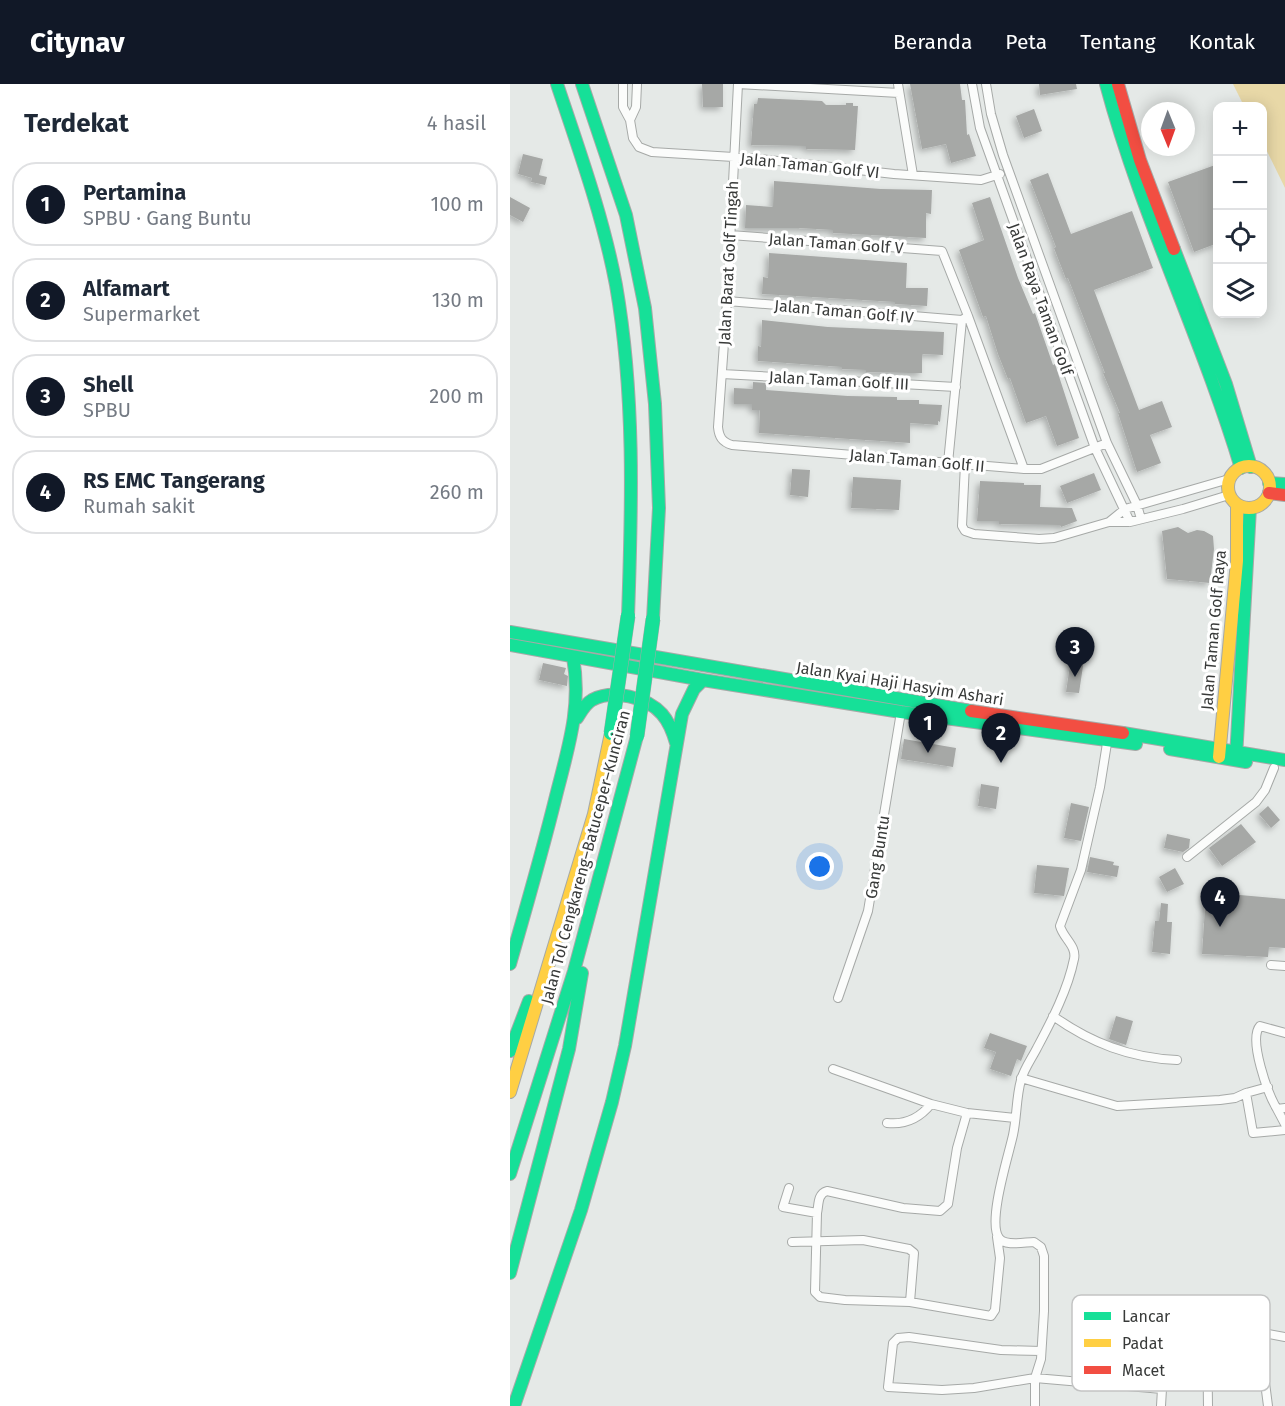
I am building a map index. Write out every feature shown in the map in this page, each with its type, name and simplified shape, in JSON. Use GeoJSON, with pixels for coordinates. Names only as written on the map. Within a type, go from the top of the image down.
{"type":"FeatureCollection","features":[{"type":"Feature","properties":{"kind":"main road","name":"Jalan Tol Cengkareng–Batuceper–Kunciran"},"geometry":{"type":"LineString","coordinates":[[510,1092],[594,814],[611,733],[628,616],[632,507],[629,404],[620,311],[601,222],[557,84]]}},
{"type":"Feature","properties":{"kind":"main road","name":"Jalan Tol Cengkareng–Batuceper–Kunciran"},"geometry":{"type":"LineString","coordinates":[[510,1174],[574,971],[637,736],[653,619],[658,496],[655,404],[645,308],[626,215],[582,84]]}},
{"type":"Feature","properties":{"kind":"main road"},"geometry":{"type":"LineString","coordinates":[[1106,84],[1118,130],[1149,217],[1246,467]]}},
{"type":"Feature","properties":{"kind":"main road"},"geometry":{"type":"LineString","coordinates":[[1118,84],[1126,116],[1160,212],[1207,328],[1246,441],[1246,467]]}},
{"type":"Feature","properties":{"kind":"main road"},"geometry":{"type":"LineString","coordinates":[[1246,467],[1259,469],[1266,475],[1269,488],[1262,504],[1239,503],[1229,479],[1234,472],[1246,467]]}},
{"type":"Feature","properties":{"kind":"main road"},"geometry":{"type":"LineString","coordinates":[[1269,488],[1285,484]]}},
{"type":"Feature","properties":{"kind":"main road"},"geometry":{"type":"LineString","coordinates":[[1269,488],[1285,495]]}},
{"type":"Feature","properties":{"kind":"main road","name":"Jalan Taman Golf Raya"},"geometry":{"type":"LineString","coordinates":[[1219,753],[1237,561],[1239,503]]}},
{"type":"Feature","properties":{"kind":"main road","name":"Jalan Taman Golf Raya"},"geometry":{"type":"LineString","coordinates":[[1236,756],[1239,503]]}},
{"type":"Feature","properties":{"kind":"main road","name":"Jalan Kyai Haji Hasyim Ashari"},"geometry":{"type":"LineString","coordinates":[[510,632],[910,710]]}},
{"type":"Feature","properties":{"kind":"main road","name":"Jalan Kyai Haji Hasyim Ashari"},"geometry":{"type":"LineString","coordinates":[[510,645],[703,680],[1109,736],[1219,753],[1282,766]]}},
{"type":"Feature","properties":{"kind":"main road"},"geometry":{"type":"LineString","coordinates":[[510,964],[542,858],[575,722],[578,684],[573,657]]}},
{"type":"Feature","properties":{"kind":"main road"},"geometry":{"type":"LineString","coordinates":[[514,1406],[581,1210],[612,1102],[625,1046],[677,746],[687,700],[703,680]]}},
{"type":"Feature","properties":{"kind":"main road"},"geometry":{"type":"LineString","coordinates":[[575,722],[585,706],[593,699],[628,695],[649,703],[666,718],[674,731],[677,746]]}},
{"type":"Feature","properties":{"kind":"main road"},"geometry":{"type":"LineString","coordinates":[[510,1052],[576,874]]}},
{"type":"Feature","properties":{"kind":"main road"},"geometry":{"type":"LineString","coordinates":[[510,1273],[568,1049],[598,884]]}},
{"type":"Feature","properties":{"kind":"street","name":"Jalan Taman Golf VI"},"geometry":{"type":"LineString","coordinates":[[623,84],[623,107],[630,120],[635,143],[646,151],[981,180],[1009,170]]}},
{"type":"Feature","properties":{"kind":"street"},"geometry":{"type":"LineString","coordinates":[[630,120],[636,107],[637,84]]}},
{"type":"Feature","properties":{"kind":"street"},"geometry":{"type":"LineString","coordinates":[[738,84],[899,88],[914,175]]}},
{"type":"Feature","properties":{"kind":"street","name":"Jalan Barat Golf Tingah"},"geometry":{"type":"LineString","coordinates":[[723,440],[719,436],[718,428],[738,84]]}},
{"type":"Feature","properties":{"kind":"street","name":"Jalan Raya Taman Golf"},"geometry":{"type":"LineString","coordinates":[[972,84],[980,128],[996,175],[1095,448],[1130,522]]}},
{"type":"Feature","properties":{"kind":"street","name":"Jalan Raya Taman Golf"},"geometry":{"type":"LineString","coordinates":[[987,84],[991,114],[1009,170],[1107,443],[1137,505],[1141,519]]}},
{"type":"Feature","properties":{"kind":"street","name":"Jalan Taman Golf V"},"geometry":{"type":"LineString","coordinates":[[730,235],[942,251],[965,318]]}},
{"type":"Feature","properties":{"kind":"street","name":"Jalan Taman Golf IV"},"geometry":{"type":"LineString","coordinates":[[727,301],[965,318]]}},
{"type":"Feature","properties":{"kind":"street"},"geometry":{"type":"LineString","coordinates":[[948,463],[965,318]]}},
{"type":"Feature","properties":{"kind":"street"},"geometry":{"type":"LineString","coordinates":[[965,318],[1024,469]]}},
{"type":"Feature","properties":{"kind":"street","name":"Jalan Taman Golf III"},"geometry":{"type":"LineString","coordinates":[[722,374],[956,387]]}},
{"type":"Feature","properties":{"kind":"street","name":"Jalan Taman Golf II"},"geometry":{"type":"LineString","coordinates":[[723,440],[732,445],[1024,469],[1041,469],[1107,443]]}},
{"type":"Feature","properties":{"kind":"street"},"geometry":{"type":"LineString","coordinates":[[965,464],[961,519],[965,531],[974,534],[1054,538],[1108,522],[1130,522],[1199,504],[1239,503]]}},
{"type":"Feature","properties":{"kind":"street"},"geometry":{"type":"LineString","coordinates":[[1108,522],[1125,509],[1229,479]]}},
{"type":"Feature","properties":{"kind":"street"},"geometry":{"type":"LineString","coordinates":[[1194,490],[1199,504]]}},
{"type":"Feature","properties":{"kind":"street","name":"Gang Buntu"},"geometry":{"type":"LineString","coordinates":[[838,998],[868,911],[910,710]]}},
{"type":"Feature","properties":{"kind":"street"},"geometry":{"type":"LineString","coordinates":[[967,1113],[957,1148],[948,1203],[945,1208],[936,1212],[903,1208],[823,1192],[817,1213],[815,1292],[817,1295],[845,1300],[910,1302],[988,1316],[992,1315],[995,1310],[1000,1258],[996,1224],[999,1187],[1016,1118],[1021,1078],[1053,1016],[1075,956],[1075,951],[1062,934],[1060,926],[1081,870],[1109,736]]}},
{"type":"Feature","properties":{"kind":"street"},"geometry":{"type":"LineString","coordinates":[[1187,857],[1256,802],[1282,766]]}},
{"type":"Feature","properties":{"kind":"street"},"geometry":{"type":"LineString","coordinates":[[1271,965],[1285,966]]}},
{"type":"Feature","properties":{"kind":"street"},"geometry":{"type":"LineString","coordinates":[[1053,1016],[1072,1029],[1123,1053],[1177,1060]]}},
{"type":"Feature","properties":{"kind":"street"},"geometry":{"type":"LineString","coordinates":[[1285,1033],[1264,1026],[1257,1028],[1261,1072],[1271,1099],[1281,1108],[1285,1124]]}},
{"type":"Feature","properties":{"kind":"street"},"geometry":{"type":"LineString","coordinates":[[833,1069],[932,1104],[967,1113],[1016,1118]]}},
{"type":"Feature","properties":{"kind":"street"},"geometry":{"type":"LineString","coordinates":[[1021,1078],[1117,1106],[1220,1100],[1235,1098],[1268,1087]]}},
{"type":"Feature","properties":{"kind":"street"},"geometry":{"type":"LineString","coordinates":[[1246,1093],[1252,1135],[1285,1130]]}},
{"type":"Feature","properties":{"kind":"street"},"geometry":{"type":"LineString","coordinates":[[886,1123],[906,1123],[927,1110],[932,1104]]}},
{"type":"Feature","properties":{"kind":"street"},"geometry":{"type":"LineString","coordinates":[[789,1188],[783,1208],[817,1213]]}},
{"type":"Feature","properties":{"kind":"street"},"geometry":{"type":"LineString","coordinates":[[997,1237],[1009,1243],[1038,1244],[1044,1256],[1044,1311],[1041,1359],[1035,1378],[1035,1406]]}},
{"type":"Feature","properties":{"kind":"street"},"geometry":{"type":"LineString","coordinates":[[792,1242],[863,1240],[912,1251],[914,1256],[910,1302]]}},
{"type":"Feature","properties":{"kind":"street"},"geometry":{"type":"LineString","coordinates":[[1270,1334],[1285,1337]]}},
{"type":"Feature","properties":{"kind":"street"},"geometry":{"type":"LineString","coordinates":[[1041,1351],[1001,1350],[909,1337],[897,1338],[893,1343],[888,1387],[942,1390],[974,1388],[1035,1378],[1072,1381]]}},
{"type":"Feature","properties":{"kind":"street"},"geometry":{"type":"LineString","coordinates":[[1161,1406],[1162,1391]]}},
{"type":"Feature","properties":{"kind":"street"},"geometry":{"type":"LineString","coordinates":[[1208,1391],[1208,1406]]}},
{"type":"Feature","properties":{"kind":"street"},"geometry":{"type":"LineString","coordinates":[[1266,1391],[1268,1406]]}},
{"type":"Feature","properties":{"kind":"shaded area"},"geometry":{"type":"Polygon","coordinates":[[[1233,84],[1285,84],[1285,188],[1267,151],[1267,102],[1242,102],[1233,84]]]}},
{"type":"Feature","properties":{"kind":"building"},"geometry":{"type":"Polygon","coordinates":[[[702,84],[723,84],[723,107],[703,107],[702,84]]]}},
{"type":"Feature","properties":{"kind":"building"},"geometry":{"type":"Polygon","coordinates":[[[910,84],[960,84],[962,100],[965,100],[967,135],[969,134],[976,156],[951,163],[946,144],[922,149],[910,84]]]}},
{"type":"Feature","properties":{"kind":"building"},"geometry":{"type":"Polygon","coordinates":[[[1039,84],[1076,84],[1077,89],[1040,95],[1039,84]]]}},
{"type":"Feature","properties":{"kind":"building"},"geometry":{"type":"Polygon","coordinates":[[[758,98],[822,101],[826,105],[853,103],[853,106],[858,106],[855,150],[751,145],[754,104],[757,104],[758,98]]]}},
{"type":"Feature","properties":{"kind":"building"},"geometry":{"type":"Polygon","coordinates":[[[1034,109],[1042,131],[1024,138],[1016,116],[1034,109]]]}},
{"type":"Feature","properties":{"kind":"building"},"geometry":{"type":"Polygon","coordinates":[[[523,154],[543,159],[539,175],[547,177],[545,185],[531,182],[532,178],[518,174],[523,154]]]}},
{"type":"Feature","properties":{"kind":"building"},"geometry":{"type":"Polygon","coordinates":[[[1213,166],[1213,245],[1194,252],[1168,182],[1213,166]]]}},
{"type":"Feature","properties":{"kind":"building"},"geometry":{"type":"Polygon","coordinates":[[[1048,173],[1071,234],[1132,211],[1153,268],[1094,290],[1139,410],[1162,401],[1172,427],[1150,435],[1161,463],[1137,472],[1118,413],[1120,413],[1068,278],[1066,279],[1059,261],[1054,248],[1056,247],[1030,180],[1048,173]]]}},
{"type":"Feature","properties":{"kind":"building"},"geometry":{"type":"Polygon","coordinates":[[[774,181],[881,189],[932,190],[931,214],[926,213],[926,238],[833,233],[833,230],[799,228],[745,228],[746,205],[773,207],[774,181]]]}},
{"type":"Feature","properties":{"kind":"building"},"geometry":{"type":"Polygon","coordinates":[[[510,197],[530,208],[523,222],[510,215],[510,197]]]}},
{"type":"Feature","properties":{"kind":"building"},"geometry":{"type":"Polygon","coordinates":[[[990,197],[1018,278],[1033,314],[1035,313],[1053,365],[1055,364],[1079,438],[1057,446],[1046,416],[1026,423],[1010,378],[1008,379],[998,354],[986,316],[983,317],[959,250],[984,240],[972,203],[990,197]]]}},
{"type":"Feature","properties":{"kind":"building"},"geometry":{"type":"Polygon","coordinates":[[[769,253],[907,263],[906,288],[928,288],[927,306],[762,294],[763,277],[768,278],[769,253]]]}},
{"type":"Feature","properties":{"kind":"building"},"geometry":{"type":"Polygon","coordinates":[[[762,320],[828,327],[944,332],[943,355],[922,354],[922,373],[866,372],[866,370],[842,369],[842,367],[758,361],[762,320]]]}},
{"type":"Feature","properties":{"kind":"building"},"geometry":{"type":"Polygon","coordinates":[[[753,382],[766,383],[766,390],[919,400],[919,404],[942,405],[940,422],[938,421],[938,425],[910,423],[910,443],[759,433],[760,410],[752,410],[752,404],[734,404],[734,388],[753,389],[753,382]]]}},
{"type":"Feature","properties":{"kind":"building"},"geometry":{"type":"Polygon","coordinates":[[[792,469],[810,470],[808,497],[790,495],[792,469]]]}},
{"type":"Feature","properties":{"kind":"building"},"geometry":{"type":"Polygon","coordinates":[[[1094,473],[1101,490],[1067,503],[1060,486],[1094,473]]]}},
{"type":"Feature","properties":{"kind":"building"},"geometry":{"type":"Polygon","coordinates":[[[853,477],[901,480],[899,510],[851,508],[853,477]]]}},
{"type":"Feature","properties":{"kind":"building"},"geometry":{"type":"Polygon","coordinates":[[[980,481],[1041,485],[1040,507],[1072,508],[1077,521],[1061,527],[1060,525],[999,524],[999,521],[977,521],[980,481]]]}},
{"type":"Feature","properties":{"kind":"building"},"geometry":{"type":"Polygon","coordinates":[[[1178,527],[1188,533],[1197,530],[1213,536],[1214,549],[1210,583],[1167,579],[1162,531],[1178,527]]]}},
{"type":"Feature","properties":{"kind":"building"},"geometry":{"type":"Polygon","coordinates":[[[1073,644],[1086,646],[1079,693],[1066,692],[1073,644]]]}},
{"type":"Feature","properties":{"kind":"building"},"geometry":{"type":"Polygon","coordinates":[[[543,663],[566,668],[564,674],[568,676],[567,686],[539,680],[543,663]]]}},
{"type":"Feature","properties":{"kind":"building"},"geometry":{"type":"Polygon","coordinates":[[[904,739],[956,748],[953,767],[901,759],[904,739]]]}},
{"type":"Feature","properties":{"kind":"building"},"geometry":{"type":"Polygon","coordinates":[[[981,784],[999,787],[996,809],[978,806],[981,784]]]}},
{"type":"Feature","properties":{"kind":"building"},"geometry":{"type":"Polygon","coordinates":[[[1071,803],[1089,807],[1081,841],[1064,838],[1071,803]]]}},
{"type":"Feature","properties":{"kind":"building"},"geometry":{"type":"Polygon","coordinates":[[[1268,806],[1280,820],[1271,828],[1259,814],[1268,806]]]}},
{"type":"Feature","properties":{"kind":"building"},"geometry":{"type":"Polygon","coordinates":[[[1241,824],[1256,842],[1222,866],[1209,848],[1241,824]]]}},
{"type":"Feature","properties":{"kind":"building"},"geometry":{"type":"Polygon","coordinates":[[[1167,834],[1190,839],[1189,848],[1183,852],[1164,848],[1167,834]]]}},
{"type":"Feature","properties":{"kind":"building"},"geometry":{"type":"Polygon","coordinates":[[[1090,857],[1114,862],[1113,865],[1119,866],[1117,877],[1087,872],[1090,857]]]}},
{"type":"Feature","properties":{"kind":"building"},"geometry":{"type":"Polygon","coordinates":[[[1037,865],[1069,868],[1064,896],[1034,893],[1037,865]]]}},
{"type":"Feature","properties":{"kind":"building"},"geometry":{"type":"Polygon","coordinates":[[[1175,868],[1184,884],[1167,892],[1159,877],[1175,868]]]}},
{"type":"Feature","properties":{"kind":"building"},"geometry":{"type":"Polygon","coordinates":[[[1206,892],[1285,899],[1285,948],[1269,947],[1268,957],[1202,954],[1206,892]]]}},
{"type":"Feature","properties":{"kind":"building"},"geometry":{"type":"Polygon","coordinates":[[[1161,903],[1168,904],[1167,922],[1172,922],[1170,954],[1152,952],[1155,921],[1159,921],[1161,903]]]}},
{"type":"Feature","properties":{"kind":"building"},"geometry":{"type":"Polygon","coordinates":[[[1116,1016],[1133,1021],[1126,1045],[1109,1039],[1116,1016]]]}},
{"type":"Feature","properties":{"kind":"building"},"geometry":{"type":"Polygon","coordinates":[[[990,1033],[1027,1046],[1021,1061],[1017,1059],[1011,1076],[990,1069],[996,1052],[984,1048],[990,1033]]]}},
{"type":"Feature","properties":{"kind":"traffic: fast"},"geometry":{"type":"LineString","coordinates":[[557,84],[590,183],[611,259],[622,326],[631,450],[628,616]]}},
{"type":"Feature","properties":{"kind":"traffic: fast"},"geometry":{"type":"LineString","coordinates":[[582,84],[626,215],[645,308],[655,404],[659,508],[653,619]]}},
{"type":"Feature","properties":{"kind":"traffic: fast"},"geometry":{"type":"LineString","coordinates":[[1106,84],[1136,181],[1208,372],[1241,468]]}},
{"type":"Feature","properties":{"kind":"traffic: fast"},"geometry":{"type":"LineString","coordinates":[[1174,249],[1226,384],[1251,467]]}},
{"type":"Feature","properties":{"kind":"traffic: fast"},"geometry":{"type":"LineString","coordinates":[[1269,483],[1285,484]]}},
{"type":"Feature","properties":{"kind":"traffic: fast"},"geometry":{"type":"LineString","coordinates":[[1236,758],[1250,508]]}},
{"type":"Feature","properties":{"kind":"traffic: fast"},"geometry":{"type":"LineString","coordinates":[[611,733],[628,616]]}},
{"type":"Feature","properties":{"kind":"traffic: fast"},"geometry":{"type":"LineString","coordinates":[[637,736],[653,619]]}},
{"type":"Feature","properties":{"kind":"traffic: fast"},"geometry":{"type":"LineString","coordinates":[[510,632],[971,711]]}},
{"type":"Feature","properties":{"kind":"traffic: fast"},"geometry":{"type":"LineString","coordinates":[[510,645],[703,680],[901,712],[1136,744]]}},
{"type":"Feature","properties":{"kind":"traffic: fast"},"geometry":{"type":"LineString","coordinates":[[510,964],[569,744],[576,693],[573,657]]}},
{"type":"Feature","properties":{"kind":"traffic: fast"},"geometry":{"type":"LineString","coordinates":[[514,1406],[581,1210],[612,1102],[625,1046],[682,714],[694,689],[703,680]]}},
{"type":"Feature","properties":{"kind":"traffic: fast"},"geometry":{"type":"LineString","coordinates":[[577,718],[592,700],[610,695],[629,696],[656,708],[667,720],[676,743]]}},
{"type":"Feature","properties":{"kind":"traffic: fast"},"geometry":{"type":"LineString","coordinates":[[1123,733],[1285,760]]}},
{"type":"Feature","properties":{"kind":"traffic: fast"},"geometry":{"type":"LineString","coordinates":[[510,1174],[574,971],[637,736]]}},
{"type":"Feature","properties":{"kind":"traffic: fast"},"geometry":{"type":"LineString","coordinates":[[1170,749],[1246,762]]}},
{"type":"Feature","properties":{"kind":"traffic: fast"},"geometry":{"type":"LineString","coordinates":[[510,1273],[569,1049],[582,973]]}},
{"type":"Feature","properties":{"kind":"traffic: fast"},"geometry":{"type":"LineString","coordinates":[[510,1051],[529,1001]]}},
{"type":"Feature","properties":{"kind":"traffic: slow"},"geometry":{"type":"LineString","coordinates":[[1249,466],[1264,472],[1270,487],[1264,502],[1249,508],[1234,502],[1228,487],[1234,472],[1249,466]]}},
{"type":"Feature","properties":{"kind":"traffic: slow"},"geometry":{"type":"LineString","coordinates":[[1219,757],[1237,561],[1237,505]]}},
{"type":"Feature","properties":{"kind":"traffic: slow"},"geometry":{"type":"LineString","coordinates":[[510,1092],[594,814],[611,733]]}},
{"type":"Feature","properties":{"kind":"traffic: jam"},"geometry":{"type":"LineString","coordinates":[[1118,84],[1140,160],[1174,249]]}},
{"type":"Feature","properties":{"kind":"traffic: jam"},"geometry":{"type":"LineString","coordinates":[[1269,493],[1285,495]]}},
{"type":"Feature","properties":{"kind":"traffic: jam"},"geometry":{"type":"LineString","coordinates":[[971,711],[1123,733]]}},
{"type":"Feature","properties":{"kind":"place","name":"Shell"},"geometry":{"type":"Point","coordinates":[1075,677]}},
{"type":"Feature","properties":{"kind":"place","name":"Pertamina"},"geometry":{"type":"Point","coordinates":[928,753]}},
{"type":"Feature","properties":{"kind":"place","name":"Alfamart"},"geometry":{"type":"Point","coordinates":[1001,763]}},
{"type":"Feature","properties":{"kind":"place","name":"RS EMC Tangerang"},"geometry":{"type":"Point","coordinates":[1220,927]}}]}
